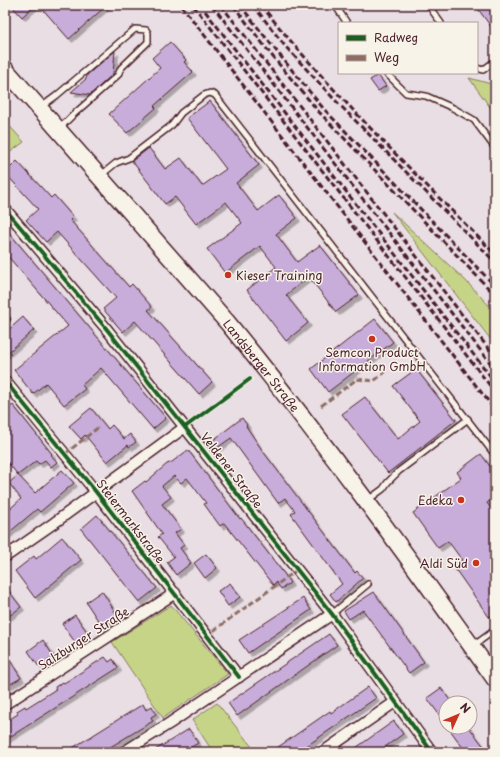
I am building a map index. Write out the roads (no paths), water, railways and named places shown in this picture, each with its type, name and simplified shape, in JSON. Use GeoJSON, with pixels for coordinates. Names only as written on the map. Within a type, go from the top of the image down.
{"type":"FeatureCollection","features":[{"type":"Feature","properties":{"kind":"main road","name":"Landsberger Straße"},"geometry":{"type":"LineString","coordinates":[[5,69],[227,322],[287,397],[366,502],[495,679]]}},
{"type":"Feature","properties":{"kind":"street","name":"Veldener Straße"},"geometry":{"type":"LineString","coordinates":[[5,209],[105,327],[185,427],[332,614],[432,752]]}},
{"type":"Feature","properties":{"kind":"street","name":"Steiermarkstraße"},"geometry":{"type":"LineString","coordinates":[[5,381],[9,393],[96,492],[239,677]]}},
{"type":"Feature","properties":{"kind":"street"},"geometry":{"type":"LineString","coordinates":[[5,557],[185,427]]}},
{"type":"Feature","properties":{"kind":"street","name":"Salzburger Straße"},"geometry":{"type":"LineString","coordinates":[[5,704],[175,593]]}},
{"type":"Feature","properties":{"kind":"street"},"geometry":{"type":"LineString","coordinates":[[124,752],[332,614]]}},
{"type":"Feature","properties":{"kind":"street"},"geometry":{"type":"LineString","coordinates":[[323,752],[395,702]]}},
{"type":"Feature","properties":{"kind":"lane"},"geometry":{"type":"LineString","coordinates":[[335,5],[345,22]]}},
{"type":"Feature","properties":{"kind":"lane"},"geometry":{"type":"LineString","coordinates":[[428,5],[440,22]]}},
{"type":"Feature","properties":{"kind":"lane"},"geometry":{"type":"LineString","coordinates":[[39,108],[56,96],[135,29],[146,30],[148,33],[148,42],[121,68],[118,75],[58,129]]}},
{"type":"Feature","properties":{"kind":"lane"},"geometry":{"type":"LineString","coordinates":[[478,68],[483,70],[495,61]]}},
{"type":"Feature","properties":{"kind":"lane"},"geometry":{"type":"LineString","coordinates":[[387,74],[406,93],[426,96],[454,108],[474,120],[495,148]]}},
{"type":"Feature","properties":{"kind":"lane"},"geometry":{"type":"LineString","coordinates":[[100,176],[116,163],[129,158],[166,130],[181,113],[204,95],[210,93],[215,96],[495,455]]}},
{"type":"Feature","properties":{"kind":"lane"},"geometry":{"type":"LineString","coordinates":[[366,502],[383,489],[399,471],[468,419]]}},
{"type":"Feature","properties":{"kind":"lane"},"geometry":{"type":"LineString","coordinates":[[332,614],[368,584]]}},
{"type":"Feature","properties":{"kind":"lane"},"geometry":{"type":"LineString","coordinates":[[472,646],[495,630]]}},
{"type":"Feature","properties":{"kind":"railway"},"geometry":{"type":"LineString","coordinates":[[181,5],[495,410]]}},
{"type":"Feature","properties":{"kind":"railway"},"geometry":{"type":"LineString","coordinates":[[193,5],[495,392]]}},
{"type":"Feature","properties":{"kind":"railway"},"geometry":{"type":"LineString","coordinates":[[212,5],[495,369]]}},
{"type":"Feature","properties":{"kind":"railway"},"geometry":{"type":"LineString","coordinates":[[221,5],[495,357]]}},
{"type":"Feature","properties":{"kind":"railway"},"geometry":{"type":"LineString","coordinates":[[233,5],[273,57],[319,112],[495,295]]}},
{"type":"Feature","properties":{"kind":"railway"},"geometry":{"type":"LineString","coordinates":[[240,5],[323,108],[495,286]]}},
{"type":"Feature","properties":{"kind":"railway"},"geometry":{"type":"LineString","coordinates":[[253,5],[285,46],[334,99],[495,262]]}},
{"type":"Feature","properties":{"kind":"railway"},"geometry":{"type":"LineString","coordinates":[[261,5],[345,102],[495,254]]}},
{"type":"Feature","properties":{"kind":"railway"},"geometry":{"type":"LineString","coordinates":[[205,11],[495,382]]}},
{"type":"Feature","properties":{"kind":"place","name":"Kieser Training"},"geometry":{"type":"Point","coordinates":[228,275]}},
{"type":"Feature","properties":{"kind":"place","name":"Semcon Product Information GmbH"},"geometry":{"type":"Point","coordinates":[372,339]}},
{"type":"Feature","properties":{"kind":"place","name":"Edeka"},"geometry":{"type":"Point","coordinates":[461,500]}},
{"type":"Feature","properties":{"kind":"place","name":"Aldi Süd"},"geometry":{"type":"Point","coordinates":[476,563]}}]}
